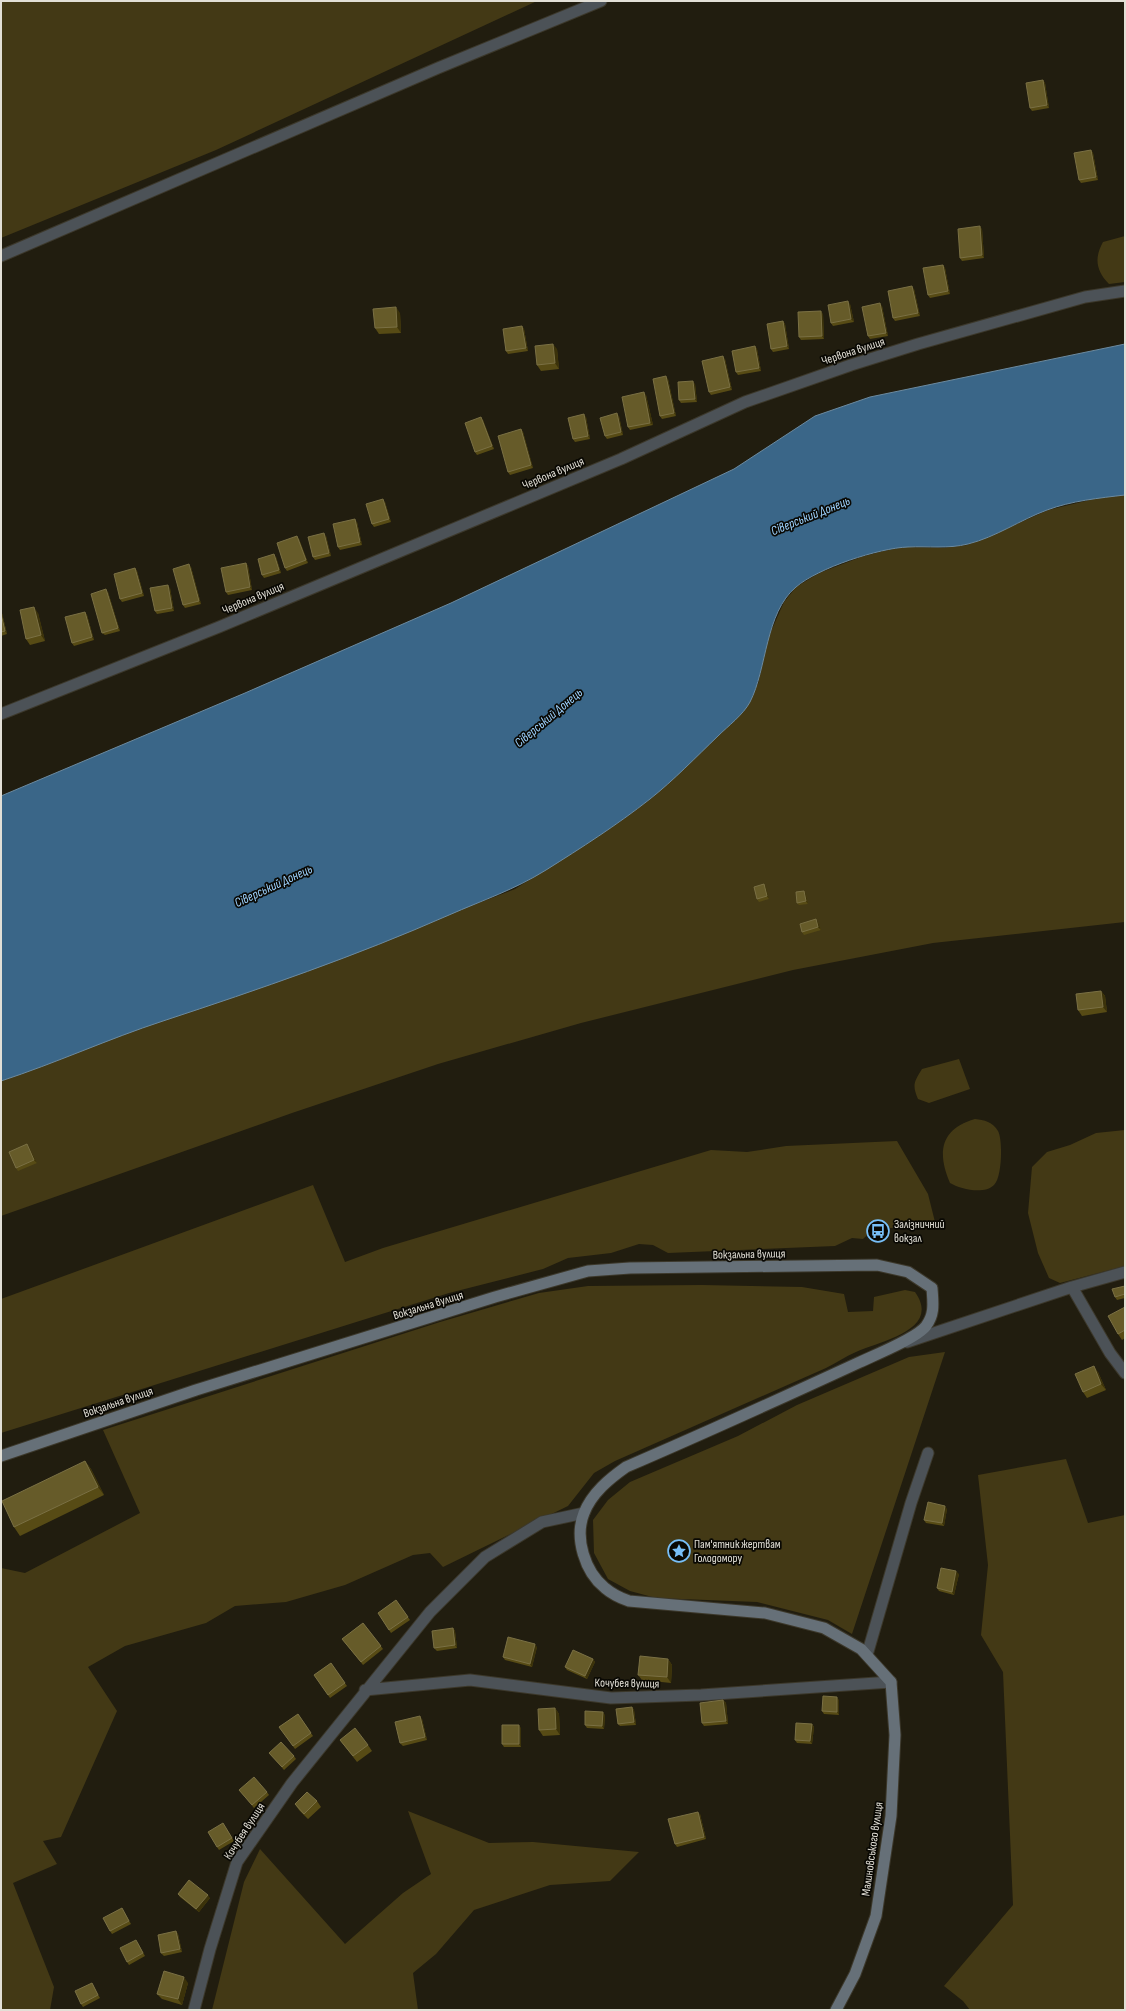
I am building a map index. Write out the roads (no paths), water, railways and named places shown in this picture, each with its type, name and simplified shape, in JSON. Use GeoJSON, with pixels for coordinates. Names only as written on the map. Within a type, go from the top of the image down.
{"type":"FeatureCollection","features":[{"type":"Feature","properties":{"kind":"main road","name":"Вокзальна вулиця"},"geometry":{"type":"LineString","coordinates":[[1,1456],[196,1390],[495,1297],[588,1271],[630,1268],[877,1265],[908,1272],[932,1288],[934,1311],[926,1327],[910,1338],[888,1349]]}},
{"type":"Feature","properties":{"kind":"main road"},"geometry":{"type":"LineString","coordinates":[[888,1349],[766,1406],[626,1466],[608,1479],[594,1496],[584,1513],[580,1528],[581,1543],[586,1561],[595,1578],[604,1588],[616,1596],[629,1601],[765,1613],[824,1628],[861,1649],[891,1682]]}},
{"type":"Feature","properties":{"kind":"main road","name":"Малиновського вулиця"},"geometry":{"type":"LineString","coordinates":[[836,2010],[855,1974],[876,1916],[891,1816],[895,1735],[891,1682]]}},
{"type":"Feature","properties":{"kind":"street"},"geometry":{"type":"LineString","coordinates":[[1,256],[438,68],[601,1]]}},
{"type":"Feature","properties":{"kind":"street","name":"Червона вулиця"},"geometry":{"type":"LineString","coordinates":[[1,714],[219,627],[614,462],[745,402],[851,364],[918,344],[1086,297],[1125,291]]}},
{"type":"Feature","properties":{"kind":"street"},"geometry":{"type":"LineString","coordinates":[[888,1349],[1072,1287],[1125,1272]]}},
{"type":"Feature","properties":{"kind":"street"},"geometry":{"type":"LineString","coordinates":[[1072,1287],[1110,1353],[1125,1373]]}},
{"type":"Feature","properties":{"kind":"street"},"geometry":{"type":"LineString","coordinates":[[867,1655],[902,1534],[928,1453]]}},
{"type":"Feature","properties":{"kind":"street","name":"Кочубея вулиця"},"geometry":{"type":"LineString","coordinates":[[194,2010],[210,1949],[237,1862],[292,1783],[365,1690],[430,1612],[486,1557],[542,1522],[584,1513]]}},
{"type":"Feature","properties":{"kind":"street","name":"Кочубея вулиця"},"geometry":{"type":"LineString","coordinates":[[365,1690],[470,1680],[611,1698],[708,1695],[891,1682]]}},
{"type":"Feature","properties":{"kind":"water","name":"Сіверський Донець"},"geometry":{"type":"Polygon","coordinates":[[[1125,344],[1125,495],[1085,500],[1056,507],[1037,514],[988,537],[968,544],[946,547],[896,548],[849,560],[819,573],[796,587],[786,598],[778,611],[772,626],[756,689],[747,707],[739,716],[659,792],[586,845],[546,870],[498,894],[414,930],[343,958],[143,1028],[42,1067],[1,1081],[1,796],[245,693],[451,603],[734,469],[815,416],[870,397],[1125,344]]]}},
{"type":"Feature","properties":{"kind":"place","name":"Залізничний вокзал"},"geometry":{"type":"Point","coordinates":[878,1231]}},
{"type":"Feature","properties":{"kind":"place","name":"Пам'ятник жертвам Голодомору"},"geometry":{"type":"Point","coordinates":[679,1551]}}]}
